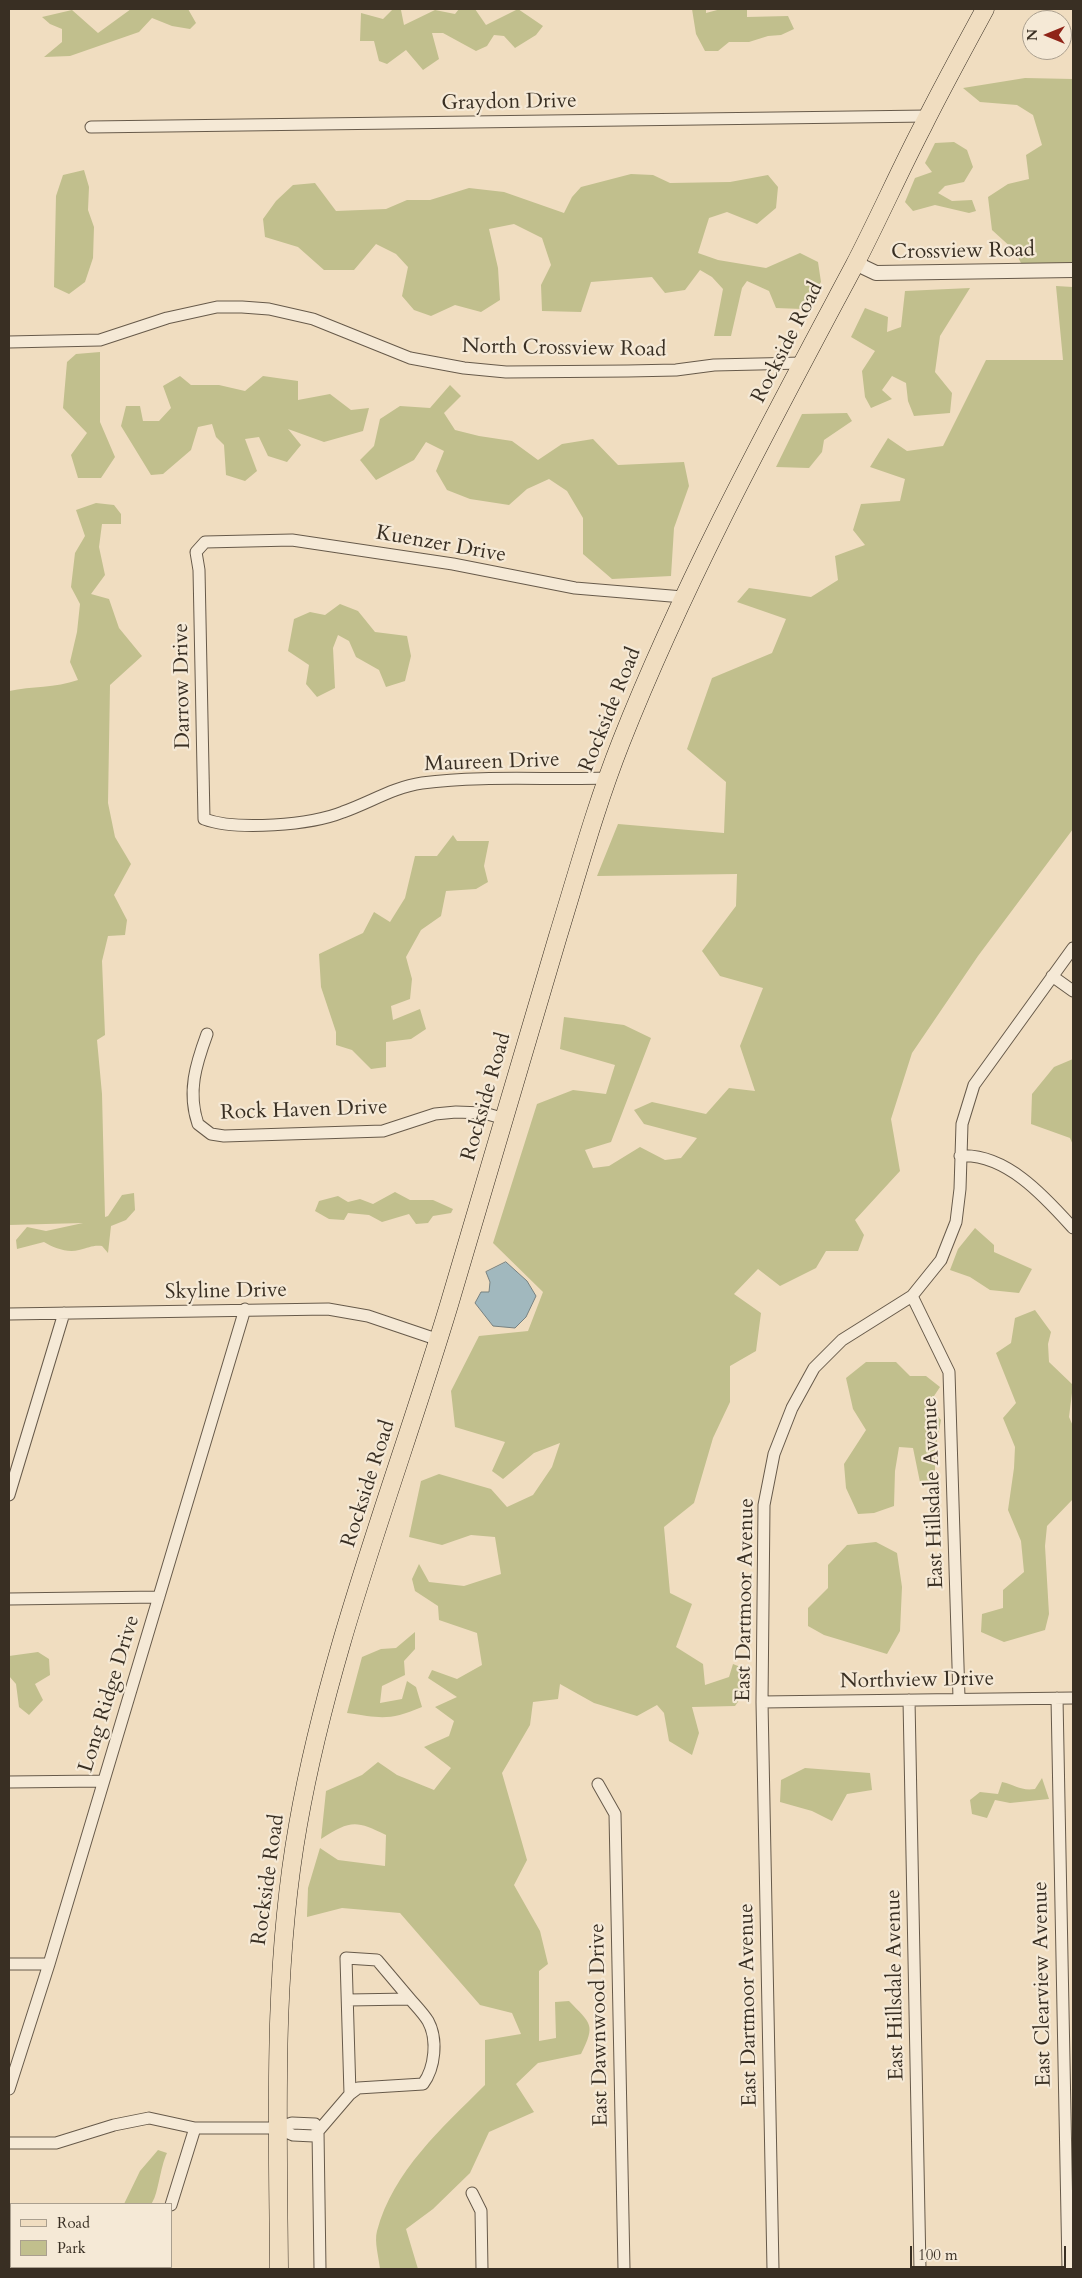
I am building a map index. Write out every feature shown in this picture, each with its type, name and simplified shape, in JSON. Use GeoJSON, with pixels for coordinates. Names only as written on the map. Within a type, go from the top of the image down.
{"type":"FeatureCollection","features":[{"type":"Feature","properties":{"kind":"main road","name":"Rockside Road"},"geometry":{"type":"LineString","coordinates":[[279,2269],[278,2008],[283,1928],[298,1827],[318,1730],[356,1597],[438,1340],[546,974],[608,778],[683,597],[855,263],[928,116],[985,9]]}},
{"type":"Feature","properties":{"kind":"street","name":"Graydon Drive"},"geometry":{"type":"LineString","coordinates":[[91,127],[928,116]]}},
{"type":"Feature","properties":{"kind":"street","name":"Crossview Road"},"geometry":{"type":"LineString","coordinates":[[855,263],[876,273],[1073,270]]}},
{"type":"Feature","properties":{"kind":"street","name":"North Crossview Road"},"geometry":{"type":"LineString","coordinates":[[9,342],[100,340],[167,318],[217,307],[242,307],[269,309],[313,319],[402,356],[464,368],[506,372],[628,371],[676,370],[714,365],[802,363]]}},
{"type":"Feature","properties":{"kind":"street","name":"Kuenzer Drive"},"geometry":{"type":"LineString","coordinates":[[196,552],[206,542],[292,540],[453,564],[574,588],[683,597]]}},
{"type":"Feature","properties":{"kind":"street","name":"Darrow Drive"},"geometry":{"type":"LineString","coordinates":[[196,552],[199,570],[204,819]]}},
{"type":"Feature","properties":{"kind":"street","name":"Maureen Drive"},"geometry":{"type":"LineString","coordinates":[[204,819],[219,825],[295,823],[342,813],[393,791],[419,784],[447,780],[608,778]]}},
{"type":"Feature","properties":{"kind":"street","name":"East Dartmoor Avenue"},"geometry":{"type":"LineString","coordinates":[[773,2269],[762,1702],[764,1505],[774,1454],[792,1408],[814,1368],[842,1340],[912,1296],[941,1260],[956,1222],[960,1189],[962,1124],[974,1085],[1073,948]]}},
{"type":"Feature","properties":{"kind":"street"},"geometry":{"type":"LineString","coordinates":[[1052,976],[1073,992]]}},
{"type":"Feature","properties":{"kind":"street","name":"Rock Haven Drive"},"geometry":{"type":"LineString","coordinates":[[207,1034],[194,1066],[193,1101],[198,1124],[211,1134],[224,1136],[383,1131],[435,1114],[456,1112],[484,1113],[504,1119]]}},
{"type":"Feature","properties":{"kind":"street"},"geometry":{"type":"LineString","coordinates":[[960,1156],[973,1155],[994,1162],[1023,1180],[1053,1206],[1073,1228]]}},
{"type":"Feature","properties":{"kind":"street","name":"East Hillsdale Avenue"},"geometry":{"type":"LineString","coordinates":[[912,1296],[949,1372],[959,1698]]}},
{"type":"Feature","properties":{"kind":"street","name":"Skyline Drive"},"geometry":{"type":"LineString","coordinates":[[9,1314],[328,1309],[349,1312],[438,1340]]}},
{"type":"Feature","properties":{"kind":"street","name":"Long Ridge Drive"},"geometry":{"type":"LineString","coordinates":[[9,2089],[49,1964],[102,1781],[245,1310]]}},
{"type":"Feature","properties":{"kind":"street"},"geometry":{"type":"LineString","coordinates":[[9,1495],[64,1313]]}},
{"type":"Feature","properties":{"kind":"street"},"geometry":{"type":"LineString","coordinates":[[9,1599],[159,1598]]}},
{"type":"Feature","properties":{"kind":"street","name":"East Clearview Avenue"},"geometry":{"type":"LineString","coordinates":[[1056,1698],[1068,2269]]}},
{"type":"Feature","properties":{"kind":"street","name":"Northview Drive"},"geometry":{"type":"LineString","coordinates":[[762,1702],[1073,1698]]}},
{"type":"Feature","properties":{"kind":"street","name":"East Hillsdale Avenue"},"geometry":{"type":"LineString","coordinates":[[909,1700],[920,2269]]}},
{"type":"Feature","properties":{"kind":"street"},"geometry":{"type":"LineString","coordinates":[[9,1782],[102,1781]]}},
{"type":"Feature","properties":{"kind":"street","name":"East Dawnwood Drive"},"geometry":{"type":"LineString","coordinates":[[598,1784],[615,1814],[624,2269]]}},
{"type":"Feature","properties":{"kind":"street"},"geometry":{"type":"LineString","coordinates":[[318,2131],[350,2094],[358,2088],[424,2084],[431,2074],[434,2064],[428,2022],[377,1960],[370,1958],[346,1958],[350,2094]]}},
{"type":"Feature","properties":{"kind":"street"},"geometry":{"type":"LineString","coordinates":[[9,1964],[49,1964]]}},
{"type":"Feature","properties":{"kind":"street"},"geometry":{"type":"LineString","coordinates":[[348,2000],[410,1999]]}},
{"type":"Feature","properties":{"kind":"street"},"geometry":{"type":"LineString","coordinates":[[9,2143],[56,2143],[114,2125],[149,2118],[195,2128],[277,2128],[292,2123],[315,2124],[318,2131],[320,2269]]}},
{"type":"Feature","properties":{"kind":"street"},"geometry":{"type":"LineString","coordinates":[[172,2203],[195,2128]]}},
{"type":"Feature","properties":{"kind":"street"},"geometry":{"type":"LineString","coordinates":[[472,2193],[481,2211],[482,2269]]}},
{"type":"Feature","properties":{"kind":"green space"},"geometry":{"type":"Polygon","coordinates":[[[131,9],[188,9],[196,23],[190,29],[172,26],[152,18],[139,32],[70,56],[44,57],[62,42],[62,29],[50,24],[42,17],[72,10],[98,33],[131,9]]]}},
{"type":"Feature","properties":{"kind":"green space"},"geometry":{"type":"Polygon","coordinates":[[[393,9],[401,10],[404,25],[435,10],[455,14],[459,9],[475,9],[486,25],[518,9],[543,26],[536,35],[515,48],[504,36],[494,35],[487,46],[476,51],[443,33],[432,33],[439,59],[423,70],[406,50],[387,64],[379,61],[374,41],[360,41],[361,13],[383,19],[393,9]]]}},
{"type":"Feature","properties":{"kind":"green space"},"geometry":{"type":"Polygon","coordinates":[[[692,9],[706,9],[706,13],[721,9],[747,9],[747,17],[788,16],[794,29],[781,35],[768,36],[749,42],[729,42],[718,51],[705,51],[696,34],[692,9]]]}},
{"type":"Feature","properties":{"kind":"green space"},"geometry":{"type":"Polygon","coordinates":[[[1025,78],[1073,79],[1073,264],[1021,263],[1014,250],[992,230],[988,197],[1008,184],[1029,179],[1026,155],[1042,145],[1033,115],[1017,105],[980,102],[963,88],[1025,78]]]}},
{"type":"Feature","properties":{"kind":"green space"},"geometry":{"type":"Polygon","coordinates":[[[954,142],[967,150],[973,167],[964,182],[945,186],[938,193],[952,201],[972,200],[976,211],[969,213],[935,205],[913,211],[905,202],[915,178],[932,172],[925,163],[935,143],[954,142]]]}},
{"type":"Feature","properties":{"kind":"green space"},"geometry":{"type":"Polygon","coordinates":[[[84,170],[89,187],[88,210],[94,227],[93,258],[85,282],[69,294],[54,287],[56,196],[63,175],[84,170]]]}},
{"type":"Feature","properties":{"kind":"green space"},"geometry":{"type":"Polygon","coordinates":[[[631,174],[653,175],[670,183],[730,182],[768,175],[778,187],[776,208],[757,224],[727,212],[709,218],[698,253],[718,260],[766,268],[800,253],[818,262],[821,282],[802,309],[776,308],[769,291],[747,281],[742,288],[731,336],[714,336],[723,289],[712,277],[700,270],[685,290],[665,293],[652,277],[591,282],[581,312],[542,311],[541,285],[551,265],[542,238],[514,224],[489,229],[498,268],[500,300],[481,312],[455,305],[431,316],[414,310],[402,296],[408,267],[396,254],[376,244],[354,270],[324,270],[298,247],[265,237],[263,219],[276,201],[293,185],[315,183],[336,211],[386,209],[407,200],[430,200],[469,188],[504,192],[564,213],[572,197],[581,187],[631,174]]]}},
{"type":"Feature","properties":{"kind":"green space"},"geometry":{"type":"Polygon","coordinates":[[[1056,286],[1073,287],[1073,829],[978,956],[912,1053],[891,1119],[900,1171],[855,1220],[864,1235],[858,1251],[826,1251],[816,1268],[780,1286],[758,1269],[734,1294],[761,1313],[756,1351],[730,1366],[730,1402],[713,1438],[694,1503],[664,1527],[670,1593],[692,1604],[676,1647],[703,1664],[705,1685],[729,1677],[733,1664],[743,1668],[750,1685],[735,1706],[692,1707],[699,1733],[692,1755],[669,1741],[664,1713],[657,1705],[637,1716],[594,1703],[560,1684],[558,1699],[533,1702],[530,1725],[502,1773],[527,1860],[514,1885],[540,1931],[548,1964],[539,1971],[539,2041],[556,2038],[555,2002],[569,2001],[589,2025],[589,2036],[581,2054],[538,2063],[516,2084],[534,2112],[489,2132],[470,2173],[433,2209],[406,2229],[418,2269],[380,2269],[376,2235],[384,2209],[395,2189],[407,2170],[436,2134],[485,2085],[485,2040],[521,2034],[512,2013],[480,2005],[400,1913],[342,1908],[307,1917],[308,1888],[320,1848],[338,1860],[385,1866],[386,1835],[376,1830],[360,1825],[346,1825],[321,1839],[326,1791],[362,1775],[378,1762],[397,1775],[434,1790],[451,1768],[424,1747],[449,1736],[454,1721],[435,1707],[457,1697],[428,1678],[432,1670],[457,1679],[482,1665],[477,1633],[439,1620],[438,1606],[415,1591],[412,1579],[419,1564],[429,1582],[464,1586],[501,1574],[495,1537],[471,1535],[442,1545],[409,1537],[421,1481],[439,1474],[491,1489],[507,1507],[533,1495],[552,1467],[560,1443],[534,1453],[503,1479],[492,1471],[505,1442],[455,1427],[451,1391],[479,1336],[528,1331],[543,1292],[493,1243],[537,1104],[573,1090],[606,1094],[615,1065],[560,1049],[564,1017],[624,1025],[651,1038],[611,1142],[585,1150],[593,1168],[609,1166],[640,1147],[665,1160],[681,1158],[697,1138],[644,1124],[634,1110],[652,1102],[706,1114],[729,1088],[755,1091],[740,1046],[763,988],[720,976],[702,951],[736,906],[737,874],[597,876],[618,824],[724,833],[726,782],[687,749],[712,678],[772,653],[786,619],[737,602],[749,588],[811,597],[838,580],[835,556],[865,545],[853,530],[861,504],[900,501],[905,479],[870,467],[888,438],[907,451],[943,446],[986,360],[1063,360],[1056,286]]]}},
{"type":"Feature","properties":{"kind":"green space"},"geometry":{"type":"Polygon","coordinates":[[[970,288],[940,336],[935,372],[952,393],[950,413],[914,416],[908,401],[906,383],[892,376],[882,390],[892,399],[871,408],[865,397],[862,371],[875,351],[851,337],[865,308],[888,317],[887,332],[901,327],[905,291],[970,288]]]}},
{"type":"Feature","properties":{"kind":"green space"},"geometry":{"type":"Polygon","coordinates":[[[100,352],[100,422],[115,457],[101,478],[78,478],[71,455],[87,433],[63,408],[67,362],[76,354],[100,352]]]}},
{"type":"Feature","properties":{"kind":"green space"},"geometry":{"type":"Polygon","coordinates":[[[180,376],[191,385],[219,385],[245,391],[263,376],[298,381],[298,400],[330,394],[351,410],[369,408],[363,431],[324,442],[288,429],[301,445],[287,462],[268,456],[259,437],[245,439],[257,471],[245,481],[226,475],[224,445],[216,437],[212,424],[198,427],[191,450],[163,474],[151,475],[121,426],[126,406],[140,406],[143,421],[159,421],[171,408],[163,386],[180,376]]]}},
{"type":"Feature","properties":{"kind":"green space"},"geometry":{"type":"Polygon","coordinates":[[[450,385],[461,396],[444,413],[455,430],[512,441],[538,460],[562,444],[593,439],[618,465],[684,462],[689,486],[674,528],[671,576],[612,579],[583,554],[583,518],[567,491],[549,479],[527,489],[509,505],[470,499],[447,490],[436,471],[444,451],[426,442],[414,460],[376,480],[360,460],[374,446],[380,419],[400,406],[430,408],[450,385]]]}},
{"type":"Feature","properties":{"kind":"green space"},"geometry":{"type":"Polygon","coordinates":[[[847,413],[852,421],[824,440],[822,452],[809,468],[776,467],[802,414],[847,413]]]}},
{"type":"Feature","properties":{"kind":"green space"},"geometry":{"type":"Polygon","coordinates":[[[96,503],[114,505],[121,514],[121,524],[102,524],[99,547],[105,575],[91,594],[109,599],[119,628],[142,656],[110,685],[108,803],[115,837],[131,864],[114,895],[127,920],[125,935],[108,936],[102,961],[105,1035],[97,1040],[102,1094],[105,1217],[108,1216],[122,1195],[134,1193],[135,1210],[126,1220],[111,1226],[108,1253],[102,1246],[70,1251],[56,1248],[44,1242],[17,1249],[16,1240],[27,1227],[46,1231],[83,1223],[9,1225],[9,691],[78,680],[70,662],[77,632],[80,604],[71,587],[75,553],[85,536],[76,510],[96,503]]]}},
{"type":"Feature","properties":{"kind":"green space"},"geometry":{"type":"Polygon","coordinates":[[[340,604],[358,611],[375,632],[407,636],[411,656],[405,681],[386,687],[379,670],[356,657],[349,641],[338,635],[333,648],[335,688],[317,697],[306,684],[309,665],[288,651],[294,619],[310,612],[325,615],[340,604]]]}},
{"type":"Feature","properties":{"kind":"green space"},"geometry":{"type":"Polygon","coordinates":[[[453,835],[457,841],[489,841],[484,866],[488,882],[476,889],[446,891],[441,916],[421,930],[406,957],[412,979],[410,999],[391,1006],[393,1020],[420,1009],[426,1029],[411,1039],[386,1042],[386,1067],[371,1069],[352,1050],[336,1045],[336,1032],[321,987],[319,954],[363,933],[374,912],[390,922],[405,898],[415,856],[437,856],[453,835]]]}},
{"type":"Feature","properties":{"kind":"green space"},"geometry":{"type":"Polygon","coordinates":[[[1073,1059],[1073,1145],[1070,1138],[1031,1124],[1032,1094],[1054,1067],[1073,1059]]]}},
{"type":"Feature","properties":{"kind":"green space"},"geometry":{"type":"Polygon","coordinates":[[[395,1192],[410,1200],[433,1200],[453,1209],[451,1213],[433,1216],[428,1223],[416,1224],[409,1214],[382,1222],[369,1215],[348,1213],[344,1220],[329,1219],[315,1211],[319,1201],[338,1196],[348,1202],[360,1199],[373,1204],[395,1192]]]}},
{"type":"Feature","properties":{"kind":"green space"},"geometry":{"type":"Polygon","coordinates":[[[975,1228],[994,1245],[994,1252],[1032,1269],[1019,1293],[990,1290],[970,1277],[950,1270],[958,1249],[975,1228]]]}},
{"type":"Feature","properties":{"kind":"green space"},"geometry":{"type":"Polygon","coordinates":[[[1035,1310],[1051,1332],[1048,1344],[1049,1362],[1073,1385],[1069,1417],[1073,1426],[1073,1499],[1047,1526],[1045,1546],[1049,1614],[1045,1630],[1004,1642],[981,1632],[982,1614],[1003,1608],[1003,1590],[1024,1572],[1021,1541],[1008,1510],[1015,1447],[1003,1418],[1016,1403],[996,1353],[1011,1343],[1015,1318],[1035,1310]]]}},
{"type":"Feature","properties":{"kind":"green space"},"geometry":{"type":"Polygon","coordinates":[[[866,1362],[896,1362],[910,1376],[926,1376],[940,1387],[928,1405],[941,1420],[935,1451],[935,1481],[921,1487],[913,1448],[899,1447],[895,1471],[894,1506],[874,1513],[858,1514],[846,1488],[844,1464],[866,1430],[853,1409],[846,1378],[866,1362]]]}},
{"type":"Feature","properties":{"kind":"green space"},"geometry":{"type":"Polygon","coordinates":[[[876,1542],[897,1553],[902,1587],[900,1631],[887,1654],[824,1635],[808,1626],[808,1608],[828,1588],[828,1565],[847,1545],[876,1542]]]}},
{"type":"Feature","properties":{"kind":"green space"},"geometry":{"type":"Polygon","coordinates":[[[415,1632],[415,1649],[404,1661],[405,1675],[382,1686],[380,1703],[402,1699],[407,1681],[416,1687],[422,1707],[401,1715],[385,1717],[347,1713],[362,1657],[381,1649],[396,1648],[415,1632]]]}},
{"type":"Feature","properties":{"kind":"green space"},"geometry":{"type":"Polygon","coordinates":[[[38,1652],[49,1659],[50,1675],[35,1684],[43,1700],[29,1715],[19,1707],[16,1684],[9,1676],[9,1656],[38,1652]]]}},
{"type":"Feature","properties":{"kind":"green space"},"geometry":{"type":"Polygon","coordinates":[[[805,1768],[870,1773],[872,1790],[847,1794],[832,1821],[812,1811],[780,1802],[781,1780],[805,1768]]]}},
{"type":"Feature","properties":{"kind":"green space"},"geometry":{"type":"Polygon","coordinates":[[[1042,1778],[1049,1799],[1010,1803],[995,1800],[987,1818],[972,1814],[970,1800],[980,1792],[998,1794],[1002,1782],[1022,1788],[1035,1789],[1042,1778]]]}},
{"type":"Feature","properties":{"kind":"green space"},"geometry":{"type":"Polygon","coordinates":[[[158,2150],[167,2153],[152,2203],[124,2203],[140,2171],[158,2150]]]}},
{"type":"Feature","properties":{"kind":"water"},"geometry":{"type":"Polygon","coordinates":[[[506,1262],[527,1281],[536,1296],[526,1317],[515,1328],[493,1326],[475,1303],[481,1292],[489,1292],[490,1282],[486,1272],[506,1262]]]}}]}
